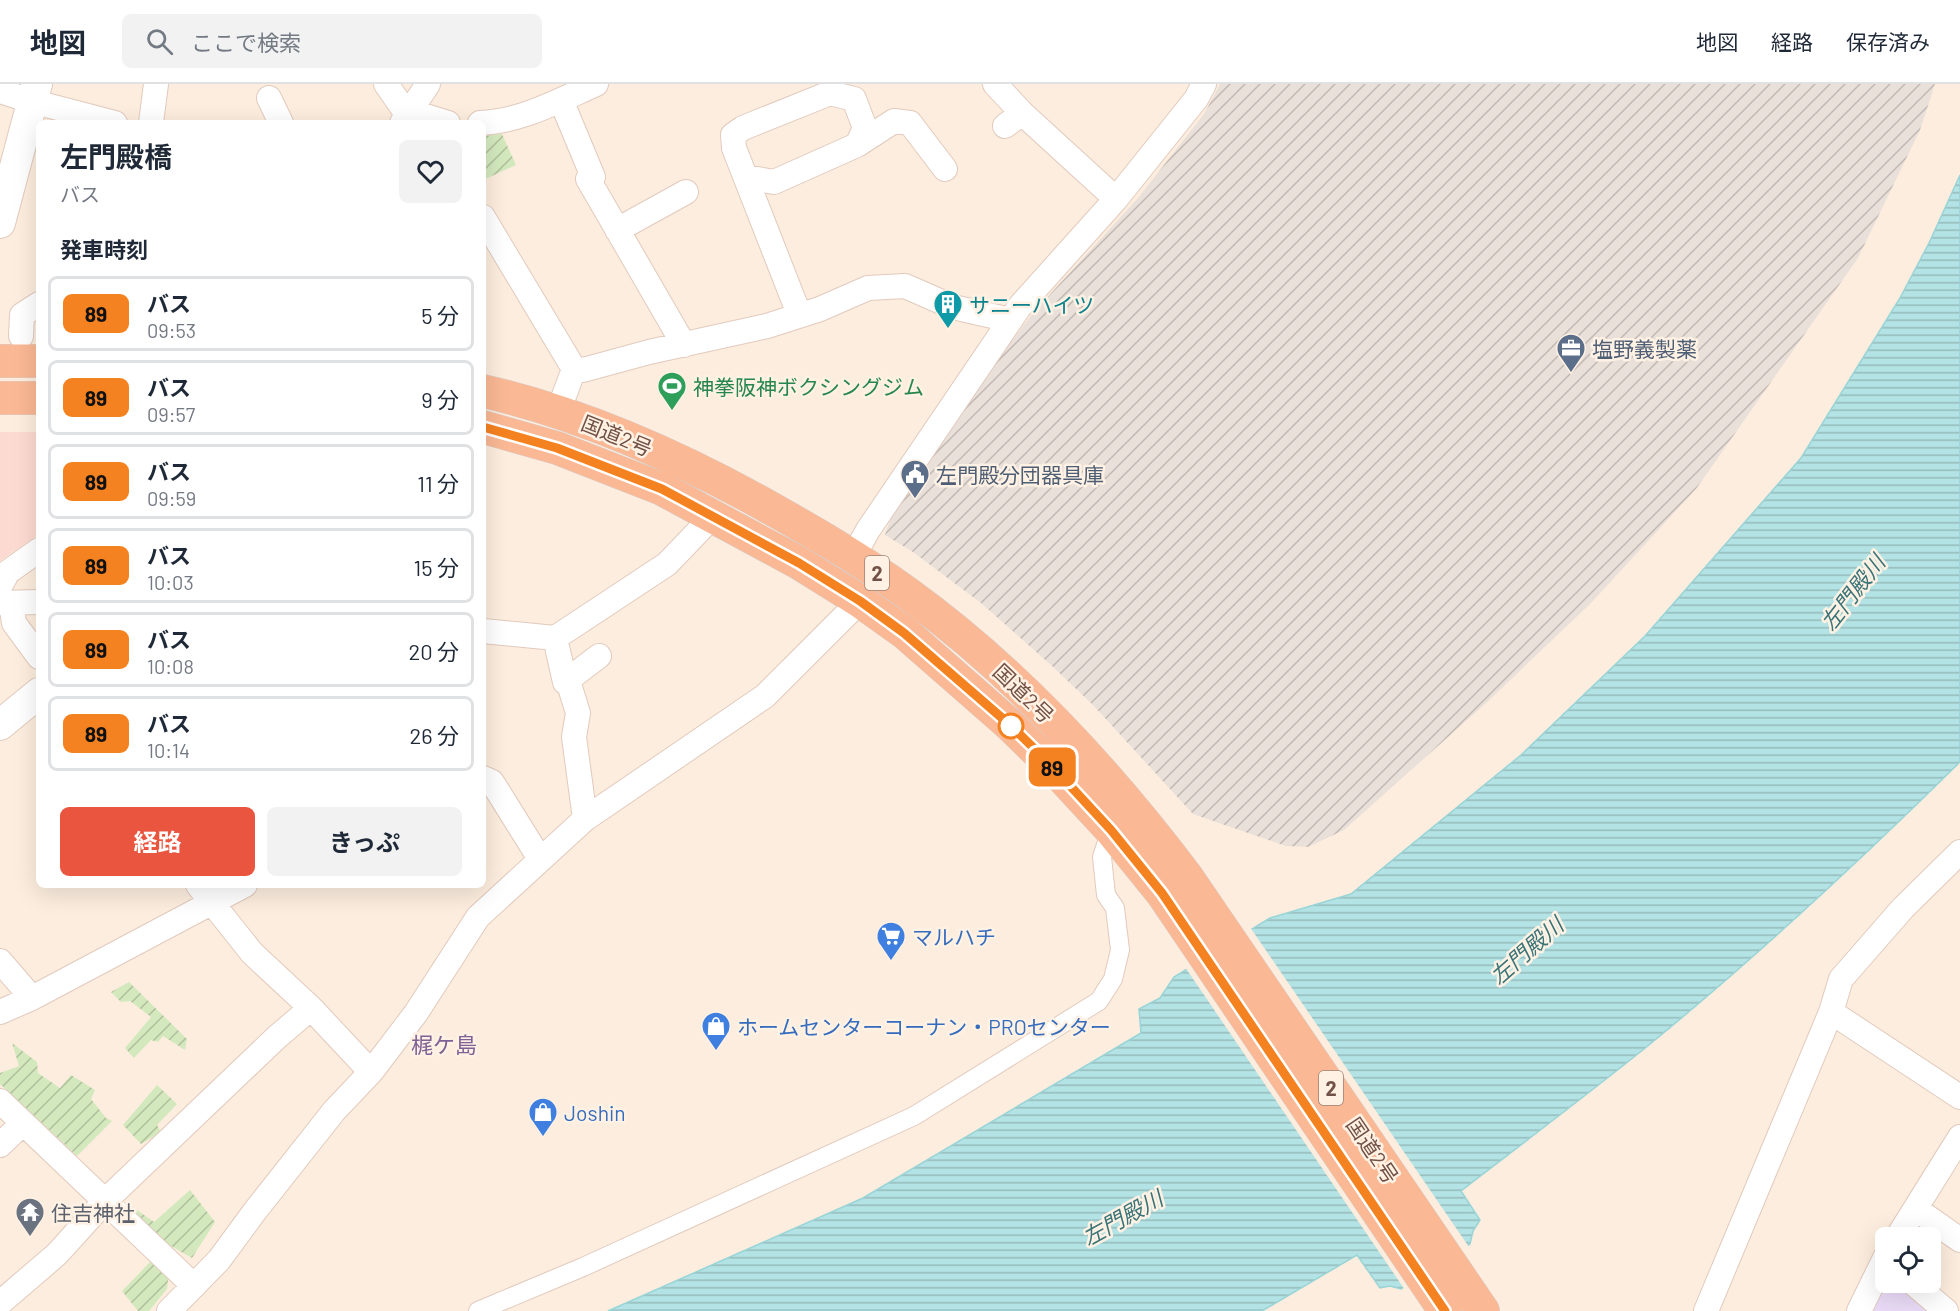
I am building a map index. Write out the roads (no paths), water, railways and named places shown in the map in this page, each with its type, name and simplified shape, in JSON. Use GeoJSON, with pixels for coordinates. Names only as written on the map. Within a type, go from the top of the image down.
{"type":"FeatureCollection","features":[{"type":"Feature","properties":{"kind":"highway"},"geometry":{"type":"LineString","coordinates":[[0,361],[30,349]]}},
{"type":"Feature","properties":{"kind":"highway","name":"国道2号"},"geometry":{"type":"LineString","coordinates":[[486,392],[558,412],[638,441],[718,479],[813,532],[908,593],[986,657],[1032,699],[1122,794],[1174,885],[1445,1311]]}},
{"type":"Feature","properties":{"kind":"highway"},"geometry":{"type":"LineString","coordinates":[[0,398],[36,398]]}},
{"type":"Feature","properties":{"kind":"highway","name":"国道2号"},"geometry":{"type":"LineString","coordinates":[[486,428],[557,448],[662,489],[799,563],[860,601],[904,633],[1009,724],[1050,764],[1111,830],[1174,885],[1479,1305]]}},
{"type":"Feature","properties":{"kind":"street"},"geometry":{"type":"LineString","coordinates":[[151,120],[156,84]]}},
{"type":"Feature","properties":{"kind":"street"},"geometry":{"type":"LineString","coordinates":[[386,84],[414,116],[433,120]]}},
{"type":"Feature","properties":{"kind":"street"},"geometry":{"type":"LineString","coordinates":[[414,116],[428,84]]}},
{"type":"Feature","properties":{"kind":"street"},"geometry":{"type":"LineString","coordinates":[[486,123],[501,122],[532,111],[558,92],[596,84]]}},
{"type":"Feature","properties":{"kind":"street"},"geometry":{"type":"LineString","coordinates":[[995,84],[1014,119],[1116,199]]}},
{"type":"Feature","properties":{"kind":"street"},"geometry":{"type":"LineString","coordinates":[[853,557],[868,530],[1020,306],[1116,199],[1194,89]]}},
{"type":"Feature","properties":{"kind":"street"},"geometry":{"type":"LineString","coordinates":[[0,91],[34,93],[107,120]]}},
{"type":"Feature","properties":{"kind":"street"},"geometry":{"type":"LineString","coordinates":[[558,92],[593,177],[588,179],[684,345]]}},
{"type":"Feature","properties":{"kind":"street"},"geometry":{"type":"LineString","coordinates":[[0,223],[34,93]]}},
{"type":"Feature","properties":{"kind":"street"},"geometry":{"type":"LineString","coordinates":[[799,314],[734,148],[733,135],[743,128],[830,93],[854,99],[865,128],[857,145]]}},
{"type":"Feature","properties":{"kind":"street"},"geometry":{"type":"LineString","coordinates":[[268,98],[279,120]]}},
{"type":"Feature","properties":{"kind":"street"},"geometry":{"type":"LineString","coordinates":[[746,177],[774,182],[857,145],[894,121],[910,123],[945,169]]}},
{"type":"Feature","properties":{"kind":"street"},"geometry":{"type":"LineString","coordinates":[[617,230],[686,192]]}},
{"type":"Feature","properties":{"kind":"street"},"geometry":{"type":"LineString","coordinates":[[486,222],[574,369]]}},
{"type":"Feature","properties":{"kind":"street"},"geometry":{"type":"LineString","coordinates":[[574,369],[583,370],[767,326],[820,309],[868,288],[905,286],[953,307],[1010,320]]}},
{"type":"Feature","properties":{"kind":"street"},"geometry":{"type":"LineString","coordinates":[[30,349],[22,315],[36,305]]}},
{"type":"Feature","properties":{"kind":"street"},"geometry":{"type":"LineString","coordinates":[[558,412],[574,369]]}},
{"type":"Feature","properties":{"kind":"street"},"geometry":{"type":"LineString","coordinates":[[486,630],[555,638],[667,564],[713,516]]}},
{"type":"Feature","properties":{"kind":"street"},"geometry":{"type":"LineString","coordinates":[[36,552],[8,572],[4,597],[14,623],[36,653]]}},
{"type":"Feature","properties":{"kind":"street"},"geometry":{"type":"LineString","coordinates":[[4,597],[36,602]]}},
{"type":"Feature","properties":{"kind":"street"},"geometry":{"type":"LineString","coordinates":[[169,1311],[219,1260],[334,1111],[371,1072],[416,1013],[478,917],[585,819],[765,696],[860,601]]}},
{"type":"Feature","properties":{"kind":"street"},"geometry":{"type":"LineString","coordinates":[[555,638],[565,682],[569,684],[578,713],[574,737],[585,819]]}},
{"type":"Feature","properties":{"kind":"street"},"geometry":{"type":"LineString","coordinates":[[565,682],[599,656]]}},
{"type":"Feature","properties":{"kind":"street"},"geometry":{"type":"LineString","coordinates":[[0,725],[36,695]]}},
{"type":"Feature","properties":{"kind":"street"},"geometry":{"type":"LineString","coordinates":[[486,779],[492,782],[540,860]]}},
{"type":"Feature","properties":{"kind":"street"},"geometry":{"type":"LineString","coordinates":[[478,1311],[583,1268],[914,1116],[1099,1001],[1113,979],[1120,950],[1115,908],[1106,895],[1102,857],[1111,830]]}},
{"type":"Feature","properties":{"kind":"street"},"geometry":{"type":"LineString","coordinates":[[1706,1311],[1831,1012],[1841,979],[1903,908],[1960,852]]}},
{"type":"Feature","properties":{"kind":"street"},"geometry":{"type":"LineString","coordinates":[[0,1012],[32,998],[204,894],[231,888]]}},
{"type":"Feature","properties":{"kind":"street"},"geometry":{"type":"LineString","coordinates":[[204,894],[252,952],[311,1008],[371,1072]]}},
{"type":"Feature","properties":{"kind":"street"},"geometry":{"type":"LineString","coordinates":[[0,961],[32,998]]}},
{"type":"Feature","properties":{"kind":"street"},"geometry":{"type":"LineString","coordinates":[[0,1303],[57,1254],[105,1201],[277,1037],[311,1008]]}},
{"type":"Feature","properties":{"kind":"street"},"geometry":{"type":"LineString","coordinates":[[1831,1012],[1960,1097]]}},
{"type":"Feature","properties":{"kind":"street"},"geometry":{"type":"LineString","coordinates":[[0,1101],[194,1286]]}},
{"type":"Feature","properties":{"kind":"street"},"geometry":{"type":"LineString","coordinates":[[0,1145],[23,1123]]}},
{"type":"Feature","properties":{"kind":"street"},"geometry":{"type":"LineString","coordinates":[[1904,1227],[1960,1137]]}},
{"type":"Feature","properties":{"kind":"street"},"geometry":{"type":"LineString","coordinates":[[1916,1209],[1960,1240]]}},
{"type":"Feature","properties":{"kind":"street"},"geometry":{"type":"LineString","coordinates":[[1859,1311],[1875,1279]]}},
{"type":"Feature","properties":{"kind":"street"},"geometry":{"type":"LineString","coordinates":[[1925,1293],[1946,1311]]}},
{"type":"Feature","properties":{"kind":"water","name":"左門殿川"},"geometry":{"type":"Polygon","coordinates":[[[1960,175],[1960,762],[1845,873],[1726,980],[1644,1049],[1461,1191],[1480,1220],[1473,1231],[1470,1244],[1401,1289],[1390,1286],[1380,1288],[1357,1255],[1262,1311],[608,1311],[863,1198],[1141,1033],[1139,1009],[1160,998],[1174,977],[1270,918],[1351,894],[1521,755],[1645,636],[1801,458],[1900,298],[1929,243],[1960,175]]]}},
{"type":"Feature","properties":{"kind":"place","name":"サニーハイツ"},"geometry":{"type":"Point","coordinates":[948,330]}},
{"type":"Feature","properties":{"kind":"place","name":"塩野義製薬"},"geometry":{"type":"Point","coordinates":[1571,374]}},
{"type":"Feature","properties":{"kind":"place","name":"神拳阪神ボクシングジム"},"geometry":{"type":"Point","coordinates":[672,412]}},
{"type":"Feature","properties":{"kind":"place","name":"左門殿分団器具庫"},"geometry":{"type":"Point","coordinates":[915,500]}},
{"type":"Feature","properties":{"kind":"place","name":"マルハチ"},"geometry":{"type":"Point","coordinates":[891,962]}},
{"type":"Feature","properties":{"kind":"place","name":"ホームセンターコーナン・PROセンター"},"geometry":{"type":"Point","coordinates":[716,1052]}},
{"type":"Feature","properties":{"kind":"place","name":"Joshin"},"geometry":{"type":"Point","coordinates":[543,1138]}},
{"type":"Feature","properties":{"kind":"place","name":"住吉神社"},"geometry":{"type":"Point","coordinates":[30,1238]}},
{"type":"Feature","properties":{"kind":"district","name":"梶ケ島"},"geometry":{"type":"Point","coordinates":[444,1044]}}]}
